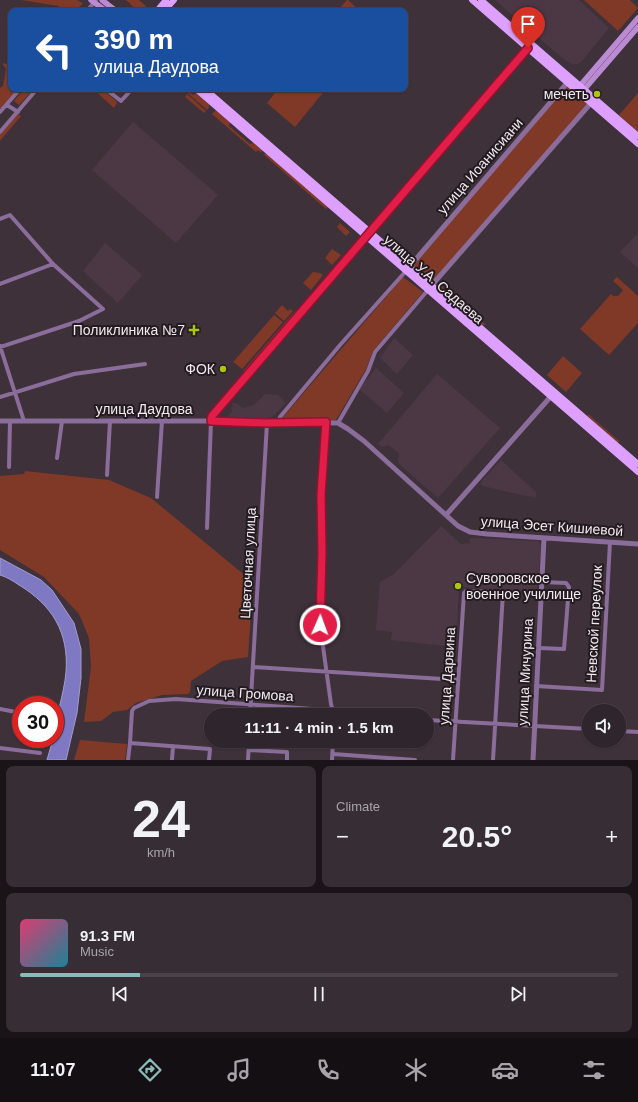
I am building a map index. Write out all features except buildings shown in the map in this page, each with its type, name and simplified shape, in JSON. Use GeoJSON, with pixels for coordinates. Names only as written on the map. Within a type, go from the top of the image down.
{"type":"FeatureCollection","features":[{"type":"Feature","properties":{"kind":"main road"},"geometry":{"type":"LineString","coordinates":[[102,0],[112,8]]}},
{"type":"Feature","properties":{"kind":"main road"},"geometry":{"type":"LineString","coordinates":[[159,8],[166,0]]}},
{"type":"Feature","properties":{"kind":"main road"},"geometry":{"type":"LineString","coordinates":[[167,8],[174,0]]}},
{"type":"Feature","properties":{"kind":"main road"},"geometry":{"type":"LineString","coordinates":[[472,0],[638,136]]}},
{"type":"Feature","properties":{"kind":"main road"},"geometry":{"type":"LineString","coordinates":[[481,0],[567,83],[580,90],[591,103],[638,144]]}},
{"type":"Feature","properties":{"kind":"main road"},"geometry":{"type":"LineString","coordinates":[[94,1],[102,8]]}},
{"type":"Feature","properties":{"kind":"main road"},"geometry":{"type":"LineString","coordinates":[[580,90],[638,18]]}},
{"type":"Feature","properties":{"kind":"main road"},"geometry":{"type":"LineString","coordinates":[[580,90],[638,27]]}},
{"type":"Feature","properties":{"kind":"main road","name":"улица У.А. Садаева"},"geometry":{"type":"LineString","coordinates":[[200,92],[408,268],[553,394],[638,464]]}},
{"type":"Feature","properties":{"kind":"main road","name":"улица У.А. Садаева"},"geometry":{"type":"LineString","coordinates":[[209,92],[368,234]]}},
{"type":"Feature","properties":{"kind":"main road","name":"улица У.А. Садаева"},"geometry":{"type":"LineString","coordinates":[[553,394],[638,472]]}},
{"type":"Feature","properties":{"kind":"street"},"geometry":{"type":"LineString","coordinates":[[207,528],[211,421],[214,412],[530,46]]}},
{"type":"Feature","properties":{"kind":"street","name":"улица Иоанисиани"},"geometry":{"type":"LineString","coordinates":[[278,423],[280,417],[335,350],[408,268],[567,83]]}},
{"type":"Feature","properties":{"kind":"street"},"geometry":{"type":"LineString","coordinates":[[0,112],[18,92]]}},
{"type":"Feature","properties":{"kind":"street"},"geometry":{"type":"LineString","coordinates":[[0,132],[35,92]]}},
{"type":"Feature","properties":{"kind":"street"},"geometry":{"type":"LineString","coordinates":[[110,92],[121,101],[129,92]]}},
{"type":"Feature","properties":{"kind":"street"},"geometry":{"type":"LineString","coordinates":[[338,423],[368,371],[375,352],[591,103]]}},
{"type":"Feature","properties":{"kind":"street"},"geometry":{"type":"LineString","coordinates":[[7,105],[18,112]]}},
{"type":"Feature","properties":{"kind":"street"},"geometry":{"type":"LineString","coordinates":[[0,218],[10,215],[53,264],[103,309],[79,321],[0,347],[24,421]]}},
{"type":"Feature","properties":{"kind":"street"},"geometry":{"type":"LineString","coordinates":[[0,284],[53,264]]}},
{"type":"Feature","properties":{"kind":"street"},"geometry":{"type":"LineString","coordinates":[[0,397],[74,374],[145,364]]}},
{"type":"Feature","properties":{"kind":"street"},"geometry":{"type":"LineString","coordinates":[[446,515],[553,394]]}},
{"type":"Feature","properties":{"kind":"street","name":"улица Даудова"},"geometry":{"type":"LineString","coordinates":[[0,421],[211,421],[338,423],[364,441],[446,515]]}},
{"type":"Feature","properties":{"kind":"street"},"geometry":{"type":"LineString","coordinates":[[9,467],[10,421]]}},
{"type":"Feature","properties":{"kind":"street"},"geometry":{"type":"LineString","coordinates":[[57,458],[62,421]]}},
{"type":"Feature","properties":{"kind":"street"},"geometry":{"type":"LineString","coordinates":[[107,475],[110,421]]}},
{"type":"Feature","properties":{"kind":"street"},"geometry":{"type":"LineString","coordinates":[[157,497],[162,421]]}},
{"type":"Feature","properties":{"kind":"street"},"geometry":{"type":"LineString","coordinates":[[326,422],[321,495],[322,552],[320,625],[326,672],[333,708]]}},
{"type":"Feature","properties":{"kind":"street","name":"Цветочная улица"},"geometry":{"type":"LineString","coordinates":[[250,705],[266,423]]}},
{"type":"Feature","properties":{"kind":"street","name":"улица Эсет Кишиевой"},"geometry":{"type":"LineString","coordinates":[[446,515],[458,526],[470,532],[638,544]]}},
{"type":"Feature","properties":{"kind":"street","name":"улица Мичурина"},"geometry":{"type":"LineString","coordinates":[[533,760],[544,538]]}},
{"type":"Feature","properties":{"kind":"street","name":"Невской переулок"},"geometry":{"type":"LineString","coordinates":[[536,686],[602,690],[610,542]]}},
{"type":"Feature","properties":{"kind":"street"},"geometry":{"type":"LineString","coordinates":[[539,648],[564,649],[569,587],[566,583],[542,582]]}},
{"type":"Feature","properties":{"kind":"street","name":"улица Дарвина"},"geometry":{"type":"LineString","coordinates":[[453,760],[464,593],[466,590],[503,592],[495,723]]}},
{"type":"Feature","properties":{"kind":"street"},"geometry":{"type":"LineString","coordinates":[[253,667],[458,680]]}},
{"type":"Feature","properties":{"kind":"street","name":"улица Громова"},"geometry":{"type":"LineString","coordinates":[[130,743],[132,711],[134,708],[149,702],[176,699],[296,708]]}},
{"type":"Feature","properties":{"kind":"street"},"geometry":{"type":"LineString","coordinates":[[0,709],[12,711]]}},
{"type":"Feature","properties":{"kind":"street"},"geometry":{"type":"LineString","coordinates":[[434,720],[582,728]]}},
{"type":"Feature","properties":{"kind":"street"},"geometry":{"type":"LineString","coordinates":[[493,760],[495,723]]}},
{"type":"Feature","properties":{"kind":"street"},"geometry":{"type":"LineString","coordinates":[[626,731],[638,732]]}},
{"type":"Feature","properties":{"kind":"street"},"geometry":{"type":"LineString","coordinates":[[128,760],[130,743],[210,749],[209,760]]}},
{"type":"Feature","properties":{"kind":"street"},"geometry":{"type":"LineString","coordinates":[[172,760],[173,746]]}},
{"type":"Feature","properties":{"kind":"street"},"geometry":{"type":"LineString","coordinates":[[0,748],[40,753]]}},
{"type":"Feature","properties":{"kind":"street"},"geometry":{"type":"LineString","coordinates":[[332,760],[333,748]]}},
{"type":"Feature","properties":{"kind":"street"},"geometry":{"type":"LineString","coordinates":[[248,760],[248,750],[287,752],[287,760]]}},
{"type":"Feature","properties":{"kind":"street"},"geometry":{"type":"LineString","coordinates":[[333,754],[377,759],[415,760]]}},
{"type":"Feature","properties":{"kind":"shaded area"},"geometry":{"type":"Polygon","coordinates":[[[21,0],[77,0],[83,3],[79,8],[59,8],[59,6],[21,0]]]}},
{"type":"Feature","properties":{"kind":"shaded area"},"geometry":{"type":"Polygon","coordinates":[[[126,0],[139,0],[146,6],[144,8],[135,8],[126,0]]]}},
{"type":"Feature","properties":{"kind":"shaded area"},"geometry":{"type":"Polygon","coordinates":[[[348,0],[357,8],[340,8],[348,0]]]}},
{"type":"Feature","properties":{"kind":"shaded area"},"geometry":{"type":"Polygon","coordinates":[[[495,0],[579,0],[609,28],[581,62],[572,64],[566,61],[495,0]]]}},
{"type":"Feature","properties":{"kind":"shaded area"},"geometry":{"type":"Polygon","coordinates":[[[584,0],[630,0],[638,8],[618,31],[584,0]]]}},
{"type":"Feature","properties":{"kind":"shaded area"},"geometry":{"type":"Polygon","coordinates":[[[2,63],[8,64],[8,92],[15,92],[0,109],[0,88],[3,86],[6,69],[2,63]]]}},
{"type":"Feature","properties":{"kind":"shaded area"},"geometry":{"type":"Polygon","coordinates":[[[567,86],[588,103],[433,282],[413,265],[567,86]]]}},
{"type":"Feature","properties":{"kind":"shaded area"},"geometry":{"type":"Polygon","coordinates":[[[22,92],[31,92],[19,105],[14,101],[22,92]]]}},
{"type":"Feature","properties":{"kind":"shaded area"},"geometry":{"type":"Polygon","coordinates":[[[96,92],[106,92],[116,101],[117,103],[114,108],[96,92]]]}},
{"type":"Feature","properties":{"kind":"shaded area"},"geometry":{"type":"Polygon","coordinates":[[[186,92],[190,92],[193,95],[197,93],[209,104],[209,108],[207,110],[186,92]]]}},
{"type":"Feature","properties":{"kind":"shaded area"},"geometry":{"type":"Polygon","coordinates":[[[276,92],[324,92],[295,127],[267,103],[276,92]]]}},
{"type":"Feature","properties":{"kind":"shaded area"},"geometry":{"type":"Polygon","coordinates":[[[638,93],[638,132],[619,115],[638,93]]]}},
{"type":"Feature","properties":{"kind":"shaded area"},"geometry":{"type":"Polygon","coordinates":[[[187,94],[206,111],[204,113],[185,97],[187,94]]]}},
{"type":"Feature","properties":{"kind":"shaded area"},"geometry":{"type":"Polygon","coordinates":[[[216,110],[230,122],[229,126],[250,144],[253,143],[262,150],[261,153],[258,150],[256,152],[212,114],[216,110]]]}},
{"type":"Feature","properties":{"kind":"shaded area"},"geometry":{"type":"Polygon","coordinates":[[[18,114],[21,116],[0,141],[0,134],[18,114]]]}},
{"type":"Feature","properties":{"kind":"shaded area"},"geometry":{"type":"Polygon","coordinates":[[[133,122],[218,195],[176,243],[92,170],[133,122]]]}},
{"type":"Feature","properties":{"kind":"shaded area"},"geometry":{"type":"Polygon","coordinates":[[[263,154],[267,154],[328,207],[326,209],[263,154]]]}},
{"type":"Feature","properties":{"kind":"shaded area"},"geometry":{"type":"Polygon","coordinates":[[[340,223],[350,232],[346,236],[337,227],[340,223]]]}},
{"type":"Feature","properties":{"kind":"shaded area"},"geometry":{"type":"Polygon","coordinates":[[[638,233],[638,268],[620,252],[638,233]]]}},
{"type":"Feature","properties":{"kind":"shaded area"},"geometry":{"type":"Polygon","coordinates":[[[105,243],[142,275],[118,303],[83,271],[105,243]]]}},
{"type":"Feature","properties":{"kind":"shaded area"},"geometry":{"type":"Polygon","coordinates":[[[332,249],[341,255],[332,265],[325,258],[332,249]]]}},
{"type":"Feature","properties":{"kind":"shaded area"},"geometry":{"type":"Polygon","coordinates":[[[313,272],[323,275],[311,290],[303,283],[313,272]]]}},
{"type":"Feature","properties":{"kind":"shaded area"},"geometry":{"type":"Polygon","coordinates":[[[403,277],[423,292],[373,351],[366,369],[336,420],[283,420],[283,417],[403,277]]]}},
{"type":"Feature","properties":{"kind":"shaded area"},"geometry":{"type":"Polygon","coordinates":[[[617,277],[638,296],[638,323],[609,355],[580,329],[611,294],[613,296],[618,296],[623,290],[613,281],[617,277]]]}},
{"type":"Feature","properties":{"kind":"shaded area"},"geometry":{"type":"Polygon","coordinates":[[[438,283],[486,325],[483,325],[438,286],[438,283]]]}},
{"type":"Feature","properties":{"kind":"shaded area"},"geometry":{"type":"Polygon","coordinates":[[[282,305],[288,311],[290,309],[293,311],[284,321],[275,313],[282,305]]]}},
{"type":"Feature","properties":{"kind":"shaded area"},"geometry":{"type":"Polygon","coordinates":[[[294,312],[293,316],[246,371],[243,371],[294,312]]]}},
{"type":"Feature","properties":{"kind":"shaded area"},"geometry":{"type":"Polygon","coordinates":[[[274,315],[283,322],[242,369],[233,362],[274,315]]]}},
{"type":"Feature","properties":{"kind":"shaded area"},"geometry":{"type":"Polygon","coordinates":[[[394,338],[413,355],[397,374],[380,358],[394,338]]]}},
{"type":"Feature","properties":{"kind":"shaded area"},"geometry":{"type":"Polygon","coordinates":[[[563,356],[582,373],[566,392],[547,375],[563,356]]]}},
{"type":"Feature","properties":{"kind":"shaded area"},"geometry":{"type":"Polygon","coordinates":[[[376,368],[404,393],[387,413],[359,389],[376,368]]]}},
{"type":"Feature","properties":{"kind":"shaded area"},"geometry":{"type":"Polygon","coordinates":[[[437,374],[500,428],[438,498],[398,463],[399,453],[388,445],[382,447],[378,444],[437,374]]]}},
{"type":"Feature","properties":{"kind":"shaded area"},"geometry":{"type":"Polygon","coordinates":[[[265,394],[278,395],[286,403],[272,417],[262,419],[230,418],[228,416],[233,411],[231,409],[233,406],[231,403],[236,403],[243,408],[254,405],[265,394]]]}},
{"type":"Feature","properties":{"kind":"shaded area"},"geometry":{"type":"Polygon","coordinates":[[[588,414],[620,442],[617,442],[588,416],[588,414]]]}},
{"type":"Feature","properties":{"kind":"shaded area"},"geometry":{"type":"Polygon","coordinates":[[[501,460],[536,492],[536,497],[483,486],[480,483],[501,460]]]}},
{"type":"Feature","properties":{"kind":"shaded area"},"geometry":{"type":"Polygon","coordinates":[[[25,471],[109,480],[151,498],[253,582],[248,657],[222,661],[191,681],[190,692],[188,694],[162,695],[136,703],[127,710],[113,712],[101,721],[84,722],[91,667],[89,638],[79,614],[44,577],[0,550],[0,476],[24,474],[25,471]]]}},
{"type":"Feature","properties":{"kind":"shaded area","name":"Суворовское военное училище"},"geometry":{"type":"Polygon","coordinates":[[[441,526],[461,544],[470,543],[470,538],[538,541],[541,545],[537,592],[459,587],[456,647],[391,640],[392,632],[376,630],[380,582],[394,574],[441,526]]]}},
{"type":"Feature","properties":{"kind":"shaded area"},"geometry":{"type":"Polygon","coordinates":[[[0,558],[41,580],[52,590],[74,623],[81,649],[81,678],[77,713],[66,760],[47,760],[50,748],[64,748],[64,696],[62,696],[66,672],[66,658],[65,644],[61,632],[56,621],[41,601],[8,578],[0,575],[0,558]]]}},
{"type":"Feature","properties":{"kind":"shaded area"},"geometry":{"type":"Polygon","coordinates":[[[80,740],[127,744],[125,760],[74,760],[80,740]]]}},
{"type":"Feature","properties":{"kind":"place","name":"мечеть"},"geometry":{"type":"Point","coordinates":[597,94]}},
{"type":"Feature","properties":{"kind":"place","name":"Поликлиника №7"},"geometry":{"type":"Point","coordinates":[194,330]}},
{"type":"Feature","properties":{"kind":"place","name":"ФОК"},"geometry":{"type":"Point","coordinates":[223,369]}},
{"type":"Feature","properties":{"kind":"place","name":"Суворовское военное училище"},"geometry":{"type":"Point","coordinates":[458,586]}},
{"type":"Feature","properties":{"kind":"route"},"geometry":{"type":"LineString","coordinates":[[320,625],[322,552],[321,495],[326,422],[266,423],[211,421],[212,416],[528,48]]}}]}
